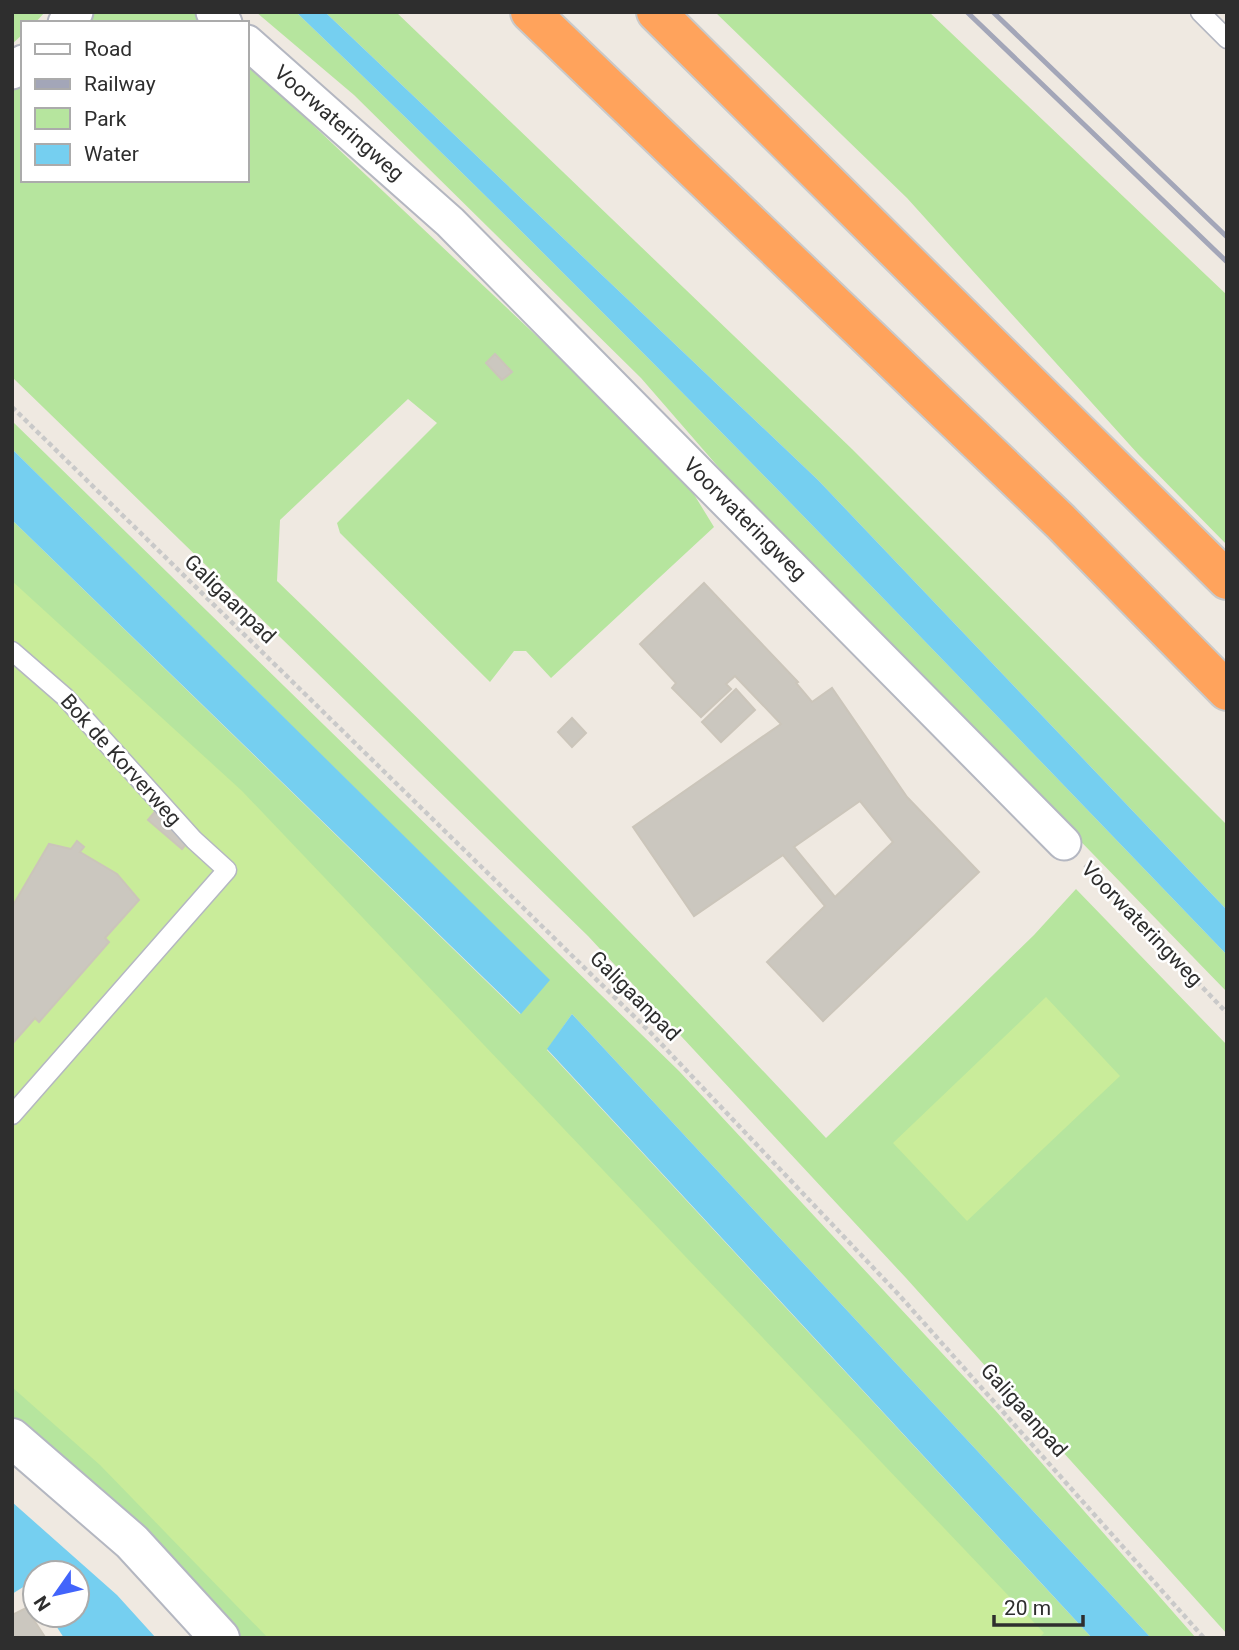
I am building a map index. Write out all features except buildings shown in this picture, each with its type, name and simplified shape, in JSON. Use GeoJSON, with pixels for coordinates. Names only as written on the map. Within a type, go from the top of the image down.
{"type":"FeatureCollection","features":[{"type":"Feature","properties":{"kind":"highway"},"geometry":{"type":"LineString","coordinates":[[530,12],[1060,520],[1227,691]]}},
{"type":"Feature","properties":{"kind":"highway"},"geometry":{"type":"LineString","coordinates":[[656,12],[1227,580]]}},
{"type":"Feature","properties":{"kind":"street","name":"Voorwateringweg"},"geometry":{"type":"LineString","coordinates":[[248,43],[450,222],[1064,843]]}},
{"type":"Feature","properties":{"kind":"street"},"geometry":{"type":"LineString","coordinates":[[12,1438],[132,1542],[220,1638]]}},
{"type":"Feature","properties":{"kind":"lane"},"geometry":{"type":"LineString","coordinates":[[1200,12],[1227,39]]}},
{"type":"Feature","properties":{"kind":"lane","name":"Bok de Korverweg"},"geometry":{"type":"LineString","coordinates":[[12,651],[65,697],[194,840],[228,870],[12,1115]]}},
{"type":"Feature","properties":{"kind":"path","name":"Galigaanpad"},"geometry":{"type":"LineString","coordinates":[[12,407],[659,1042],[891,1287],[1203,1638]]}},
{"type":"Feature","properties":{"kind":"path","name":"Voorwateringweg"},"geometry":{"type":"LineString","coordinates":[[1064,843],[1227,1013]]}},
{"type":"Feature","properties":{"kind":"green space"},"geometry":{"type":"Polygon","coordinates":[[[12,12],[45,12],[37,21],[21,21],[21,36],[12,44],[12,12]]]}},
{"type":"Feature","properties":{"kind":"green space"},"geometry":{"type":"Polygon","coordinates":[[[86,12],[193,12],[202,21],[78,21],[86,12]]]}},
{"type":"Feature","properties":{"kind":"green space"},"geometry":{"type":"Polygon","coordinates":[[[256,12],[296,12],[651,361],[1227,955],[1227,992],[727,477],[641,378],[354,95],[256,12]]]}},
{"type":"Feature","properties":{"kind":"green space"},"geometry":{"type":"Polygon","coordinates":[[[325,12],[396,12],[852,449],[1227,825],[1227,910],[818,480],[325,12]]]}},
{"type":"Feature","properties":{"kind":"green space"},"geometry":{"type":"Polygon","coordinates":[[[715,12],[929,12],[1227,295],[1227,545],[1138,454],[907,198],[715,12]]]}},
{"type":"Feature","properties":{"kind":"green space"},"geometry":{"type":"Polygon","coordinates":[[[248,64],[679,470],[714,527],[551,678],[526,651],[514,651],[490,682],[340,533],[337,523],[437,423],[408,399],[280,520],[277,581],[555,856],[826,1138],[1034,935],[1076,889],[1227,1045],[1227,1634],[906,1278],[588,936],[12,377],[12,87],[21,79],[21,182],[248,182],[248,64]]]}},
{"type":"Feature","properties":{"kind":"green space"},"geometry":{"type":"Polygon","coordinates":[[[12,421],[679,1071],[995,1410],[1196,1638],[1151,1638],[572,1014],[547,1050],[1092,1638],[223,1638],[12,1425],[12,520],[520,1014],[549,980],[12,449],[12,421]]]}},
{"type":"Feature","properties":{"kind":"green space"},"geometry":{"type":"Polygon","coordinates":[[[12,581],[242,791],[1044,1633],[1039,1638],[268,1638],[100,1465],[12,1387],[12,581]]]}},
{"type":"Feature","properties":{"kind":"green space"},"geometry":{"type":"Polygon","coordinates":[[[1046,997],[1120,1076],[967,1221],[893,1143],[1046,997]]]}},
{"type":"Feature","properties":{"kind":"water"},"geometry":{"type":"Polygon","coordinates":[[[296,12],[325,12],[818,480],[1227,910],[1227,955],[651,361],[296,12]]]}},
{"type":"Feature","properties":{"kind":"water"},"geometry":{"type":"Polygon","coordinates":[[[12,449],[550,980],[521,1014],[12,520],[12,449]]]}},
{"type":"Feature","properties":{"kind":"water"},"geometry":{"type":"Polygon","coordinates":[[[572,1014],[1151,1638],[1092,1638],[547,1049],[572,1014]]]}},
{"type":"Feature","properties":{"kind":"water"},"geometry":{"type":"Polygon","coordinates":[[[12,1502],[76,1559],[21,1559],[21,1588],[12,1594],[12,1502]]]}},
{"type":"Feature","properties":{"kind":"water"},"geometry":{"type":"Polygon","coordinates":[[[91,1572],[117,1595],[156,1638],[64,1638],[58,1629],[91,1629],[91,1572]]]}},
{"type":"Feature","properties":{"kind":"railway"},"geometry":{"type":"LineString","coordinates":[[967,12],[1227,262]]}},
{"type":"Feature","properties":{"kind":"railway"},"geometry":{"type":"LineString","coordinates":[[993,12],[1227,237]]}}]}
